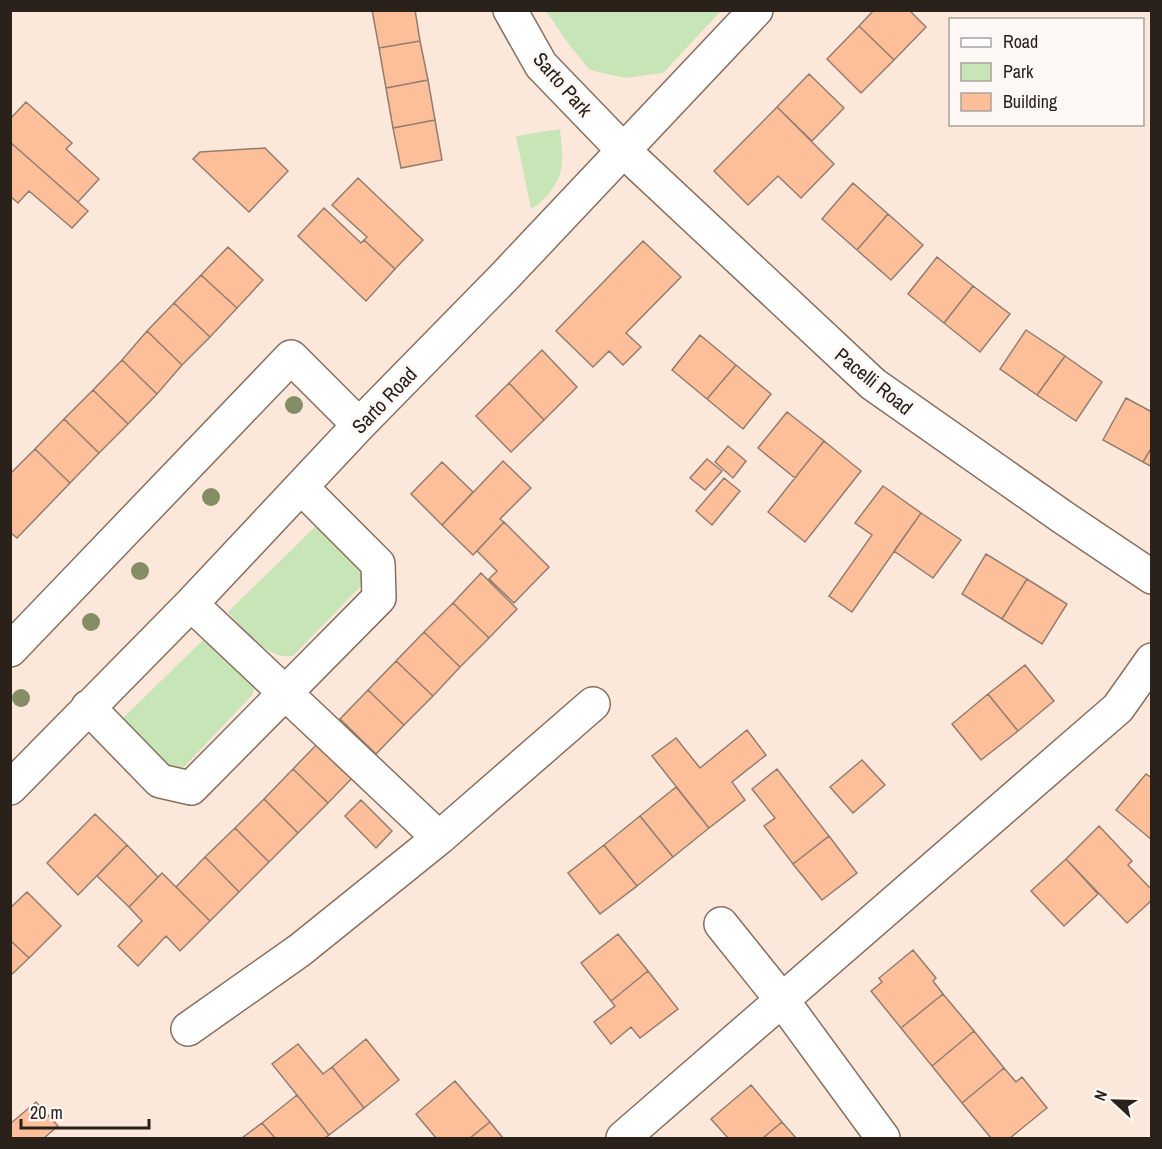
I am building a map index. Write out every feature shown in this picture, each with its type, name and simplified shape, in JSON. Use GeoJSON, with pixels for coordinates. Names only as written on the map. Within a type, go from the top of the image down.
{"type":"FeatureCollection","features":[{"type":"Feature","properties":{"kind":"street","name":"Sarto Park"},"geometry":{"type":"LineString","coordinates":[[510,10],[541,65],[624,151]]}},
{"type":"Feature","properties":{"kind":"street","name":"Sarto Road"},"geometry":{"type":"LineString","coordinates":[[15,772],[88,707],[191,604],[359,425],[624,151],[754,11]]}},
{"type":"Feature","properties":{"kind":"street","name":"Pacelli Road"},"geometry":{"type":"LineString","coordinates":[[624,151],[873,384],[1152,577]]}},
{"type":"Feature","properties":{"kind":"street"},"geometry":{"type":"LineString","coordinates":[[10,650],[291,357],[359,425]]}},
{"type":"Feature","properties":{"kind":"street"},"geometry":{"type":"LineString","coordinates":[[88,707],[160,781],[191,788],[379,598],[378,564],[301,487]]}},
{"type":"Feature","properties":{"kind":"street"},"geometry":{"type":"LineString","coordinates":[[191,604],[439,838]]}},
{"type":"Feature","properties":{"kind":"street"},"geometry":{"type":"LineString","coordinates":[[624,1138],[1118,708],[1152,660]]}},
{"type":"Feature","properties":{"kind":"street"},"geometry":{"type":"LineString","coordinates":[[188,1029],[300,950],[439,838],[593,704]]}},
{"type":"Feature","properties":{"kind":"street"},"geometry":{"type":"LineString","coordinates":[[722,924],[782,1000],[883,1138]]}},
{"type":"Feature","properties":{"kind":"green space"},"geometry":{"type":"Polygon","coordinates":[[[546,11],[721,11],[663,73],[625,78],[590,70],[546,11]]]}},
{"type":"Feature","properties":{"kind":"green space"},"geometry":{"type":"Polygon","coordinates":[[[560,129],[562,159],[559,177],[547,196],[531,209],[516,136],[560,129]]]}},
{"type":"Feature","properties":{"kind":"green space"},"geometry":{"type":"Polygon","coordinates":[[[320,522],[361,562],[363,584],[293,656],[283,656],[265,649],[228,612],[320,522]]]}},
{"type":"Feature","properties":{"kind":"green space"},"geometry":{"type":"Polygon","coordinates":[[[210,633],[256,685],[252,695],[184,767],[164,764],[139,746],[118,723],[210,633]]]}},
{"type":"Feature","properties":{"kind":"building"},"geometry":{"type":"Polygon","coordinates":[[[372,10],[415,10],[420,41],[379,48],[372,10]]]}},
{"type":"Feature","properties":{"kind":"building"},"geometry":{"type":"Polygon","coordinates":[[[874,10],[909,10],[926,27],[894,60],[859,26],[874,10]]]}},
{"type":"Feature","properties":{"kind":"building"},"geometry":{"type":"Polygon","coordinates":[[[859,26],[894,60],[861,93],[827,59],[859,26]]]}},
{"type":"Feature","properties":{"kind":"building"},"geometry":{"type":"Polygon","coordinates":[[[420,41],[428,80],[386,88],[379,48],[420,41]]]}},
{"type":"Feature","properties":{"kind":"building"},"geometry":{"type":"Polygon","coordinates":[[[809,74],[844,108],[812,141],[777,107],[809,74]]]}},
{"type":"Feature","properties":{"kind":"building"},"geometry":{"type":"Polygon","coordinates":[[[428,80],[435,120],[393,128],[386,88],[428,80]]]}},
{"type":"Feature","properties":{"kind":"building"},"geometry":{"type":"Polygon","coordinates":[[[26,102],[72,143],[66,149],[99,179],[78,202],[10,142],[10,119],[26,102]]]}},
{"type":"Feature","properties":{"kind":"building"},"geometry":{"type":"Polygon","coordinates":[[[777,107],[834,164],[801,198],[778,176],[748,205],[714,171],[777,107]]]}},
{"type":"Feature","properties":{"kind":"building"},"geometry":{"type":"Polygon","coordinates":[[[435,120],[442,160],[401,168],[393,128],[435,120]]]}},
{"type":"Feature","properties":{"kind":"building"},"geometry":{"type":"Polygon","coordinates":[[[10,142],[88,211],[72,228],[29,191],[18,203],[10,196],[10,142]]]}},
{"type":"Feature","properties":{"kind":"building"},"geometry":{"type":"Polygon","coordinates":[[[265,148],[288,171],[249,212],[193,159],[200,152],[265,148]]]}},
{"type":"Feature","properties":{"kind":"building"},"geometry":{"type":"Polygon","coordinates":[[[358,178],[423,240],[395,269],[364,240],[367,237],[332,205],[358,178]]]}},
{"type":"Feature","properties":{"kind":"building"},"geometry":{"type":"Polygon","coordinates":[[[853,183],[888,214],[857,250],[822,219],[853,183]]]}},
{"type":"Feature","properties":{"kind":"building"},"geometry":{"type":"Polygon","coordinates":[[[324,208],[361,243],[364,240],[395,269],[366,301],[298,236],[324,208]]]}},
{"type":"Feature","properties":{"kind":"building"},"geometry":{"type":"Polygon","coordinates":[[[888,214],[923,245],[891,280],[857,250],[888,214]]]}},
{"type":"Feature","properties":{"kind":"building"},"geometry":{"type":"Polygon","coordinates":[[[643,241],[681,277],[626,333],[641,347],[623,365],[609,351],[593,367],[556,331],[643,241]]]}},
{"type":"Feature","properties":{"kind":"building"},"geometry":{"type":"Polygon","coordinates":[[[228,247],[263,280],[237,308],[201,275],[228,247]]]}},
{"type":"Feature","properties":{"kind":"building"},"geometry":{"type":"Polygon","coordinates":[[[937,257],[973,286],[944,323],[908,294],[937,257]]]}},
{"type":"Feature","properties":{"kind":"building"},"geometry":{"type":"Polygon","coordinates":[[[201,275],[237,308],[210,337],[174,303],[201,275]]]}},
{"type":"Feature","properties":{"kind":"building"},"geometry":{"type":"Polygon","coordinates":[[[973,286],[1010,314],[980,352],[944,323],[973,286]]]}},
{"type":"Feature","properties":{"kind":"building"},"geometry":{"type":"Polygon","coordinates":[[[174,303],[210,337],[182,365],[147,331],[174,303]]]}},
{"type":"Feature","properties":{"kind":"building"},"geometry":{"type":"Polygon","coordinates":[[[1026,330],[1065,356],[1037,395],[1000,369],[1026,330]]]}},
{"type":"Feature","properties":{"kind":"building"},"geometry":{"type":"Polygon","coordinates":[[[147,331],[182,365],[157,394],[122,360],[147,331]]]}},
{"type":"Feature","properties":{"kind":"building"},"geometry":{"type":"Polygon","coordinates":[[[700,335],[736,365],[707,399],[672,370],[700,335]]]}},
{"type":"Feature","properties":{"kind":"building"},"geometry":{"type":"Polygon","coordinates":[[[542,350],[577,387],[544,420],[509,383],[542,350]]]}},
{"type":"Feature","properties":{"kind":"building"},"geometry":{"type":"Polygon","coordinates":[[[1065,356],[1102,382],[1076,421],[1037,395],[1065,356]]]}},
{"type":"Feature","properties":{"kind":"building"},"geometry":{"type":"Polygon","coordinates":[[[122,360],[157,394],[128,424],[93,390],[122,360]]]}},
{"type":"Feature","properties":{"kind":"building"},"geometry":{"type":"Polygon","coordinates":[[[736,365],[771,394],[743,429],[707,399],[736,365]]]}},
{"type":"Feature","properties":{"kind":"building"},"geometry":{"type":"Polygon","coordinates":[[[509,383],[544,420],[511,452],[476,416],[509,383]]]}},
{"type":"Feature","properties":{"kind":"building"},"geometry":{"type":"Polygon","coordinates":[[[93,390],[128,424],[99,453],[64,419],[93,390]]]}},
{"type":"Feature","properties":{"kind":"building"},"geometry":{"type":"Polygon","coordinates":[[[1126,398],[1152,412],[1152,447],[1143,462],[1103,440],[1126,398]]]}},
{"type":"Feature","properties":{"kind":"building"},"geometry":{"type":"Polygon","coordinates":[[[787,412],[824,441],[795,478],[758,448],[787,412]]]}},
{"type":"Feature","properties":{"kind":"building"},"geometry":{"type":"Polygon","coordinates":[[[64,419],[99,453],[70,483],[35,449],[64,419]]]}},
{"type":"Feature","properties":{"kind":"building"},"geometry":{"type":"Polygon","coordinates":[[[824,441],[861,471],[805,542],[768,512],[824,441]]]}},
{"type":"Feature","properties":{"kind":"building"},"geometry":{"type":"Polygon","coordinates":[[[728,446],[746,461],[733,478],[715,462],[728,446]]]}},
{"type":"Feature","properties":{"kind":"building"},"geometry":{"type":"Polygon","coordinates":[[[1152,447],[1152,467],[1143,462],[1152,447]]]}},
{"type":"Feature","properties":{"kind":"building"},"geometry":{"type":"Polygon","coordinates":[[[35,449],[70,483],[17,538],[10,532],[10,474],[35,449]]]}},
{"type":"Feature","properties":{"kind":"building"},"geometry":{"type":"Polygon","coordinates":[[[707,459],[722,471],[705,490],[690,478],[707,459]]]}},
{"type":"Feature","properties":{"kind":"building"},"geometry":{"type":"Polygon","coordinates":[[[503,461],[531,488],[500,519],[504,522],[473,555],[442,525],[503,461]]]}},
{"type":"Feature","properties":{"kind":"building"},"geometry":{"type":"Polygon","coordinates":[[[442,462],[473,492],[442,525],[411,494],[442,462]]]}},
{"type":"Feature","properties":{"kind":"building"},"geometry":{"type":"Polygon","coordinates":[[[724,478],[740,491],[712,525],[696,511],[724,478]]]}},
{"type":"Feature","properties":{"kind":"building"},"geometry":{"type":"Polygon","coordinates":[[[883,486],[921,513],[852,612],[829,596],[872,535],[855,523],[883,486]]]}},
{"type":"Feature","properties":{"kind":"building"},"geometry":{"type":"Polygon","coordinates":[[[921,513],[961,540],[933,578],[894,551],[921,513]]]}},
{"type":"Feature","properties":{"kind":"building"},"geometry":{"type":"Polygon","coordinates":[[[504,522],[549,567],[514,603],[489,579],[497,571],[477,551],[504,522]]]}},
{"type":"Feature","properties":{"kind":"building"},"geometry":{"type":"Polygon","coordinates":[[[986,554],[1027,579],[1002,619],[962,594],[986,554]]]}},
{"type":"Feature","properties":{"kind":"building"},"geometry":{"type":"Polygon","coordinates":[[[481,573],[517,609],[489,638],[453,603],[481,573]]]}},
{"type":"Feature","properties":{"kind":"building"},"geometry":{"type":"Polygon","coordinates":[[[1027,579],[1067,604],[1042,644],[1002,619],[1027,579]]]}},
{"type":"Feature","properties":{"kind":"building"},"geometry":{"type":"Polygon","coordinates":[[[453,603],[489,638],[460,667],[424,632],[453,603]]]}},
{"type":"Feature","properties":{"kind":"building"},"geometry":{"type":"Polygon","coordinates":[[[424,632],[460,667],[433,696],[396,661],[424,632]]]}},
{"type":"Feature","properties":{"kind":"building"},"geometry":{"type":"Polygon","coordinates":[[[396,661],[433,696],[404,725],[368,690],[396,661]]]}},
{"type":"Feature","properties":{"kind":"building"},"geometry":{"type":"Polygon","coordinates":[[[1025,665],[1054,701],[1018,731],[988,694],[1025,665]]]}},
{"type":"Feature","properties":{"kind":"building"},"geometry":{"type":"Polygon","coordinates":[[[368,690],[404,725],[376,754],[340,719],[368,690]]]}},
{"type":"Feature","properties":{"kind":"building"},"geometry":{"type":"Polygon","coordinates":[[[988,694],[1018,731],[981,760],[952,724],[988,694]]]}},
{"type":"Feature","properties":{"kind":"building"},"geometry":{"type":"Polygon","coordinates":[[[747,730],[766,755],[732,782],[745,800],[709,828],[652,756],[676,738],[700,768],[747,730]]]}},
{"type":"Feature","properties":{"kind":"building"},"geometry":{"type":"Polygon","coordinates":[[[322,739],[356,774],[328,803],[293,769],[322,739]]]}},
{"type":"Feature","properties":{"kind":"building"},"geometry":{"type":"Polygon","coordinates":[[[862,760],[885,785],[853,813],[830,787],[862,760]]]}},
{"type":"Feature","properties":{"kind":"building"},"geometry":{"type":"Polygon","coordinates":[[[293,769],[328,803],[298,833],[264,799],[293,769]]]}},
{"type":"Feature","properties":{"kind":"building"},"geometry":{"type":"Polygon","coordinates":[[[777,769],[829,836],[793,864],[764,826],[775,818],[752,789],[777,769]]]}},
{"type":"Feature","properties":{"kind":"building"},"geometry":{"type":"Polygon","coordinates":[[[1146,774],[1152,778],[1152,840],[1116,810],[1146,774]]]}},
{"type":"Feature","properties":{"kind":"building"},"geometry":{"type":"Polygon","coordinates":[[[676,787],[709,828],[673,857],[640,816],[676,787]]]}},
{"type":"Feature","properties":{"kind":"building"},"geometry":{"type":"Polygon","coordinates":[[[264,799],[298,833],[269,862],[235,828],[264,799]]]}},
{"type":"Feature","properties":{"kind":"building"},"geometry":{"type":"Polygon","coordinates":[[[361,800],[392,831],[376,848],[345,816],[361,800]]]}},
{"type":"Feature","properties":{"kind":"building"},"geometry":{"type":"Polygon","coordinates":[[[95,814],[127,845],[78,895],[47,863],[95,814]]]}},
{"type":"Feature","properties":{"kind":"building"},"geometry":{"type":"Polygon","coordinates":[[[640,816],[673,857],[637,886],[604,845],[640,816]]]}},
{"type":"Feature","properties":{"kind":"building"},"geometry":{"type":"Polygon","coordinates":[[[1099,826],[1132,861],[1128,865],[1152,890],[1152,900],[1127,923],[1066,859],[1099,826]]]}},
{"type":"Feature","properties":{"kind":"building"},"geometry":{"type":"Polygon","coordinates":[[[235,828],[269,862],[239,892],[205,857],[235,828]]]}},
{"type":"Feature","properties":{"kind":"building"},"geometry":{"type":"Polygon","coordinates":[[[829,836],[857,873],[822,900],[793,864],[829,836]]]}},
{"type":"Feature","properties":{"kind":"building"},"geometry":{"type":"Polygon","coordinates":[[[127,845],[158,877],[129,907],[97,876],[127,845]]]}},
{"type":"Feature","properties":{"kind":"building"},"geometry":{"type":"Polygon","coordinates":[[[604,845],[637,886],[600,914],[568,873],[604,845]]]}},
{"type":"Feature","properties":{"kind":"building"},"geometry":{"type":"Polygon","coordinates":[[[205,857],[239,892],[210,921],[176,887],[205,857]]]}},
{"type":"Feature","properties":{"kind":"building"},"geometry":{"type":"Polygon","coordinates":[[[1066,859],[1098,894],[1064,926],[1031,891],[1066,859]]]}},
{"type":"Feature","properties":{"kind":"building"},"geometry":{"type":"Polygon","coordinates":[[[162,873],[210,921],[180,951],[166,936],[138,966],[118,946],[142,921],[129,907],[162,873]]]}},
{"type":"Feature","properties":{"kind":"building"},"geometry":{"type":"Polygon","coordinates":[[[27,892],[61,926],[29,958],[10,940],[10,908],[27,892]]]}},
{"type":"Feature","properties":{"kind":"building"},"geometry":{"type":"Polygon","coordinates":[[[618,934],[648,971],[611,1001],[581,963],[618,934]]]}},
{"type":"Feature","properties":{"kind":"building"},"geometry":{"type":"Polygon","coordinates":[[[10,940],[29,958],[10,976],[10,940]]]}},
{"type":"Feature","properties":{"kind":"building"},"geometry":{"type":"Polygon","coordinates":[[[913,950],[936,978],[933,981],[943,994],[901,1028],[871,991],[882,982],[879,978],[913,950]]]}},
{"type":"Feature","properties":{"kind":"building"},"geometry":{"type":"Polygon","coordinates":[[[648,971],[678,1009],[640,1038],[631,1027],[611,1044],[594,1022],[615,1006],[611,1001],[648,971]]]}},
{"type":"Feature","properties":{"kind":"building"},"geometry":{"type":"Polygon","coordinates":[[[943,994],[974,1031],[932,1066],[901,1028],[943,994]]]}},
{"type":"Feature","properties":{"kind":"building"},"geometry":{"type":"Polygon","coordinates":[[[974,1031],[1004,1068],[962,1103],[932,1066],[974,1031]]]}},
{"type":"Feature","properties":{"kind":"building"},"geometry":{"type":"Polygon","coordinates":[[[366,1039],[399,1080],[364,1108],[332,1067],[366,1039]]]}},
{"type":"Feature","properties":{"kind":"building"},"geometry":{"type":"Polygon","coordinates":[[[298,1044],[323,1074],[332,1067],[364,1108],[329,1135],[272,1064],[298,1044]]]}},
{"type":"Feature","properties":{"kind":"building"},"geometry":{"type":"Polygon","coordinates":[[[1004,1068],[1016,1082],[1022,1077],[1047,1108],[1010,1138],[991,1138],[962,1103],[1004,1068]]]}},
{"type":"Feature","properties":{"kind":"building"},"geometry":{"type":"Polygon","coordinates":[[[455,1081],[490,1122],[470,1138],[436,1138],[416,1114],[455,1081]]]}},
{"type":"Feature","properties":{"kind":"building"},"geometry":{"type":"Polygon","coordinates":[[[751,1085],[782,1122],[763,1138],[728,1138],[711,1119],[751,1085]]]}},
{"type":"Feature","properties":{"kind":"building"},"geometry":{"type":"Polygon","coordinates":[[[297,1095],[329,1135],[325,1138],[275,1138],[262,1123],[297,1095]]]}},
{"type":"Feature","properties":{"kind":"building"},"geometry":{"type":"Polygon","coordinates":[[[36,1102],[58,1126],[44,1138],[10,1138],[10,1124],[36,1102]]]}},
{"type":"Feature","properties":{"kind":"building"},"geometry":{"type":"Polygon","coordinates":[[[490,1122],[503,1138],[470,1138],[490,1122]]]}},
{"type":"Feature","properties":{"kind":"building"},"geometry":{"type":"Polygon","coordinates":[[[782,1122],[796,1138],[763,1138],[782,1122]]]}},
{"type":"Feature","properties":{"kind":"building"},"geometry":{"type":"Polygon","coordinates":[[[262,1123],[275,1138],[242,1138],[262,1123]]]}}]}
